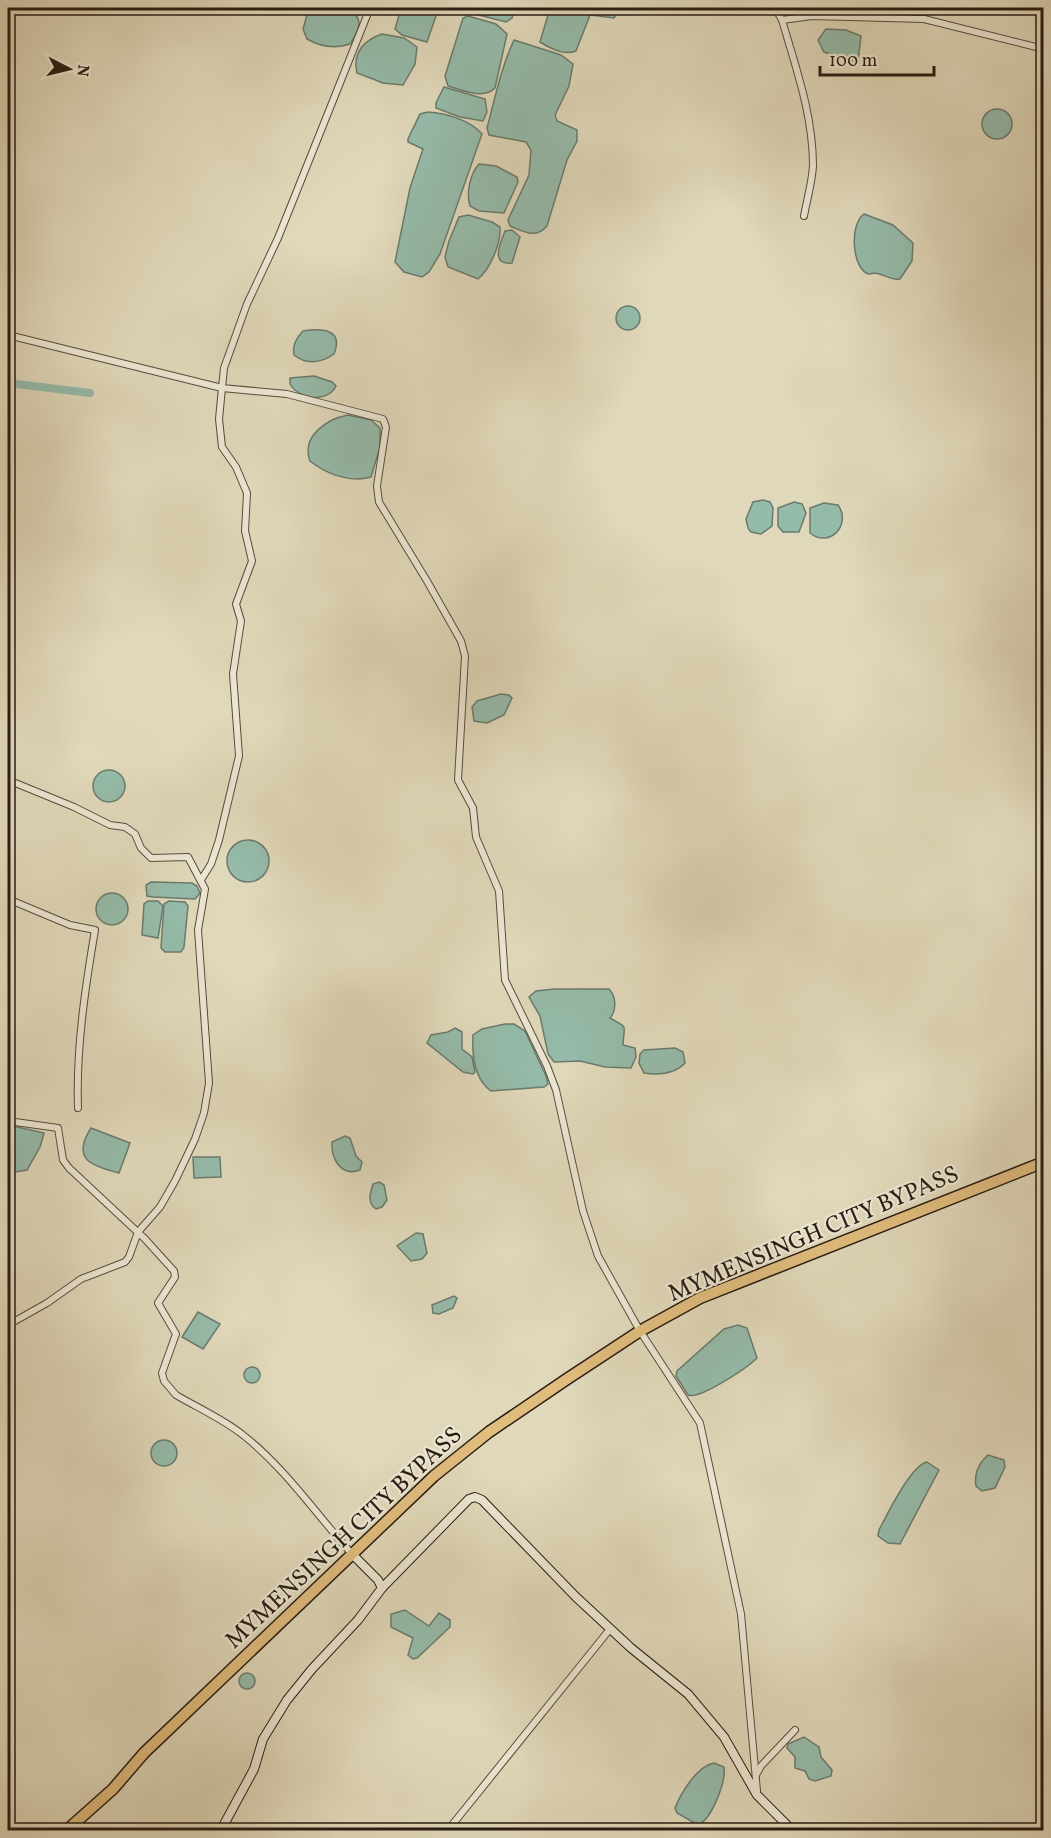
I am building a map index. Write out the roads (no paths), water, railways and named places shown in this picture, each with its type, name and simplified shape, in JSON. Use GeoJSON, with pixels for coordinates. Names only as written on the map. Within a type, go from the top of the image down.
{"type":"FeatureCollection","features":[{"type":"Feature","properties":{"kind":"highway","name":"MYMENSINGH CITY BYPASS"},"geometry":{"type":"LineString","coordinates":[[67,1830],[113,1789],[144,1753],[434,1476],[489,1432],[640,1331],[700,1298],[1044,1161]]}},
{"type":"Feature","properties":{"kind":"street"},"geometry":{"type":"LineString","coordinates":[[201,879],[212,864],[239,756],[233,674],[241,621],[236,604],[252,561],[245,531],[247,493],[236,467],[222,447],[219,419],[224,368],[247,304],[278,238],[370,8]]}},
{"type":"Feature","properties":{"kind":"street"},"geometry":{"type":"LineString","coordinates":[[775,8],[782,20],[798,72],[809,121],[813,167],[804,216]]}},
{"type":"Feature","properties":{"kind":"street"},"geometry":{"type":"LineString","coordinates":[[782,20],[812,16],[924,20],[1044,49]]}},
{"type":"Feature","properties":{"kind":"street"},"geometry":{"type":"LineString","coordinates":[[8,335],[222,388],[287,394],[383,419],[386,428],[377,486],[379,502],[444,611],[460,641],[465,656],[458,780],[473,808],[476,837],[499,891],[505,980],[548,1066],[583,1210],[598,1256],[640,1331],[700,1422],[741,1614],[757,1795]]}},
{"type":"Feature","properties":{"kind":"street"},"geometry":{"type":"LineString","coordinates":[[8,780],[74,807],[110,825],[125,827],[135,834],[141,849],[151,858],[188,857],[201,879],[204,898],[198,930],[210,1072],[207,1098],[195,1139],[160,1207],[138,1232],[124,1262],[81,1279],[47,1303],[8,1324]]}},
{"type":"Feature","properties":{"kind":"street"},"geometry":{"type":"LineString","coordinates":[[8,899],[70,925],[94,930],[79,1056],[78,1108]]}},
{"type":"Feature","properties":{"kind":"street"},"geometry":{"type":"LineString","coordinates":[[8,1121],[58,1128],[63,1160],[69,1168],[138,1232],[175,1274],[158,1303],[176,1334],[162,1372],[164,1381],[176,1395],[221,1420],[259,1450],[290,1481],[352,1554],[378,1580],[382,1588]]}},
{"type":"Feature","properties":{"kind":"street"},"geometry":{"type":"LineString","coordinates":[[221,1830],[254,1769],[263,1739],[287,1700],[312,1669],[358,1620],[382,1588],[469,1499],[476,1497],[482,1500],[527,1548],[610,1629],[688,1694],[724,1737],[757,1795],[792,1830]]}},
{"type":"Feature","properties":{"kind":"street"},"geometry":{"type":"LineString","coordinates":[[448,1830],[610,1629]]}},
{"type":"Feature","properties":{"kind":"street"},"geometry":{"type":"LineString","coordinates":[[755,1776],[761,1766],[795,1730]]}},
{"type":"Feature","properties":{"kind":"waterway"},"geometry":{"type":"LineString","coordinates":[[8,383],[90,393]]}}]}
